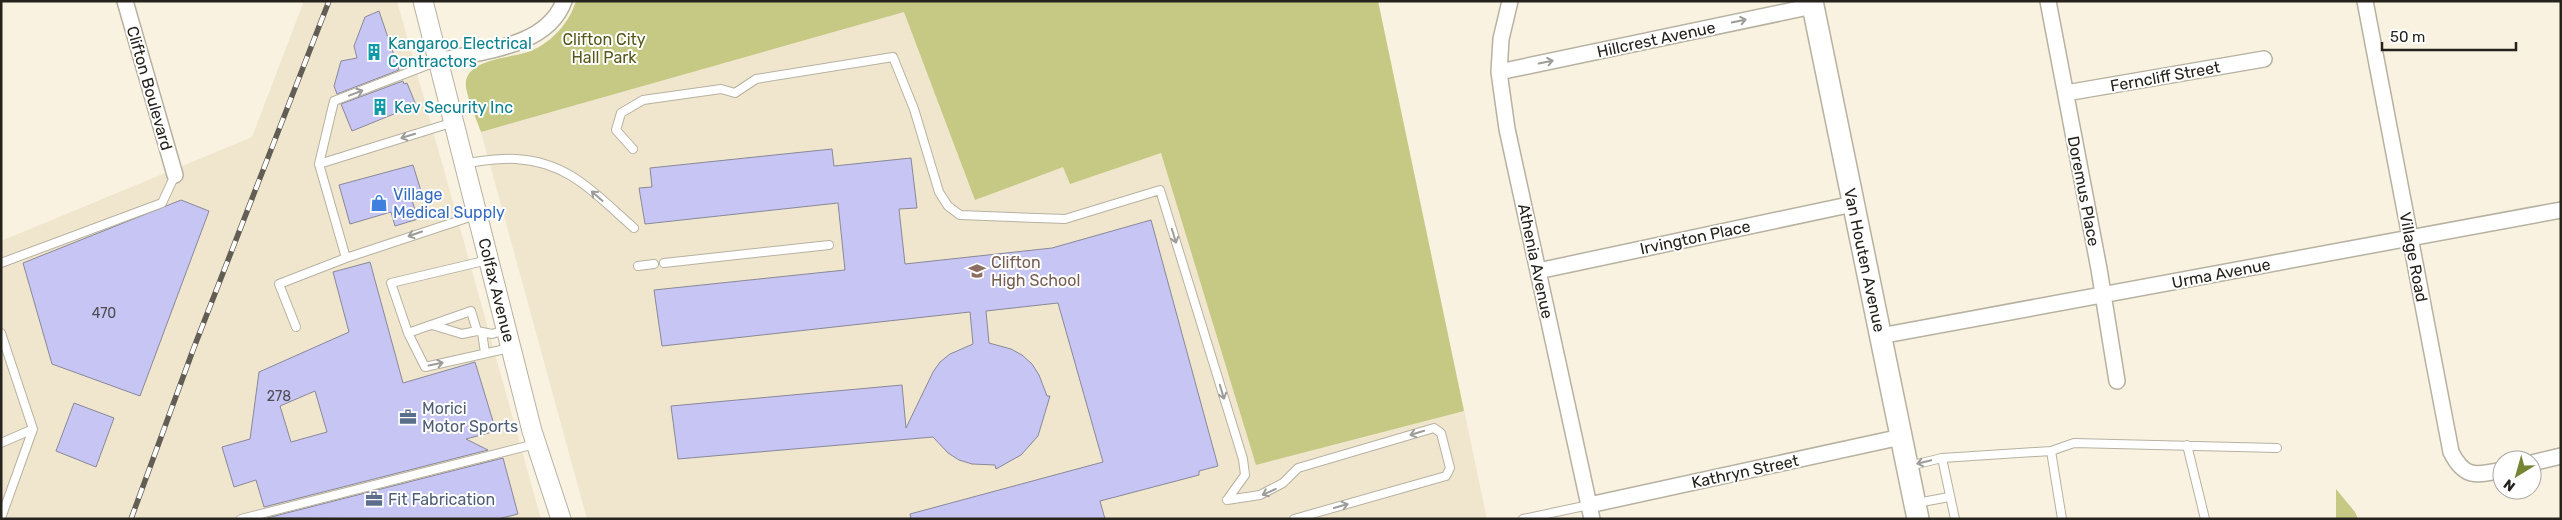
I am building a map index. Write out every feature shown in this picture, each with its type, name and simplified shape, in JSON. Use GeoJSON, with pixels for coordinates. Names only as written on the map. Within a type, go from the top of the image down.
{"type":"FeatureCollection","features":[{"type":"Feature","properties":{"kind":"main road","name":"Van Houten Avenue"},"geometry":{"type":"LineString","coordinates":[[1813,3],[1916,511]]}},
{"type":"Feature","properties":{"kind":"street","name":"Clifton Boulevard"},"geometry":{"type":"LineString","coordinates":[[126,1],[175,175]]}},
{"type":"Feature","properties":{"kind":"street","name":"Colfax Avenue"},"geometry":{"type":"LineString","coordinates":[[423,1],[466,163],[508,339],[536,443],[561,519]]}},
{"type":"Feature","properties":{"kind":"street"},"geometry":{"type":"LineString","coordinates":[[438,62],[523,41],[539,34],[550,26],[564,1]]}},
{"type":"Feature","properties":{"kind":"street","name":"Athenia Avenue"},"geometry":{"type":"LineString","coordinates":[[1510,1],[1502,38],[1498,72],[1507,129],[1590,512]]}},
{"type":"Feature","properties":{"kind":"street","name":"Doremus Place"},"geometry":{"type":"LineString","coordinates":[[2048,1],[2103,295],[2116,382]]}},
{"type":"Feature","properties":{"kind":"street","name":"Village Road"},"geometry":{"type":"LineString","coordinates":[[2364,1],[2451,452],[2458,466],[2468,473],[2483,474],[2492,472]]}},
{"type":"Feature","properties":{"kind":"street","name":"Hillcrest Avenue"},"geometry":{"type":"LineString","coordinates":[[1498,72],[1813,3]]}},
{"type":"Feature","properties":{"kind":"street","name":"Ferncliff Street"},"geometry":{"type":"LineString","coordinates":[[2066,93],[2264,59]]}},
{"type":"Feature","properties":{"kind":"street","name":"Irvington Place"},"geometry":{"type":"LineString","coordinates":[[1538,271],[1853,204]]}},
{"type":"Feature","properties":{"kind":"street","name":"Urma Avenue"},"geometry":{"type":"LineString","coordinates":[[1880,336],[2561,210]]}},
{"type":"Feature","properties":{"kind":"street","name":"Kathryn Street"},"geometry":{"type":"LineString","coordinates":[[1590,512],[1901,437]]}},
{"type":"Feature","properties":{"kind":"street"},"geometry":{"type":"LineString","coordinates":[[2542,461],[2561,456]]}},
{"type":"Feature","properties":{"kind":"lane"},"geometry":{"type":"LineString","coordinates":[[633,149],[616,130],[621,113],[643,100],[721,89],[735,93],[756,79],[892,57],[914,109],[938,192],[948,206],[960,215],[1065,219],[1160,190],[1243,460],[1245,475],[1227,500],[1260,496],[1273,490],[1298,468],[1434,428],[1441,433],[1450,468],[1446,476],[1294,519]]}},
{"type":"Feature","properties":{"kind":"lane"},"geometry":{"type":"LineString","coordinates":[[346,258],[319,164],[334,101],[438,62]]}},
{"type":"Feature","properties":{"kind":"lane"},"geometry":{"type":"LineString","coordinates":[[319,164],[454,122]]}},
{"type":"Feature","properties":{"kind":"lane"},"geometry":{"type":"LineString","coordinates":[[466,163],[514,158],[536,160],[560,167],[579,180],[634,228]]}},
{"type":"Feature","properties":{"kind":"lane"},"geometry":{"type":"LineString","coordinates":[[1,263],[162,203],[175,175]]}},
{"type":"Feature","properties":{"kind":"lane"},"geometry":{"type":"LineString","coordinates":[[296,327],[280,284],[346,258],[478,214]]}},
{"type":"Feature","properties":{"kind":"lane"},"geometry":{"type":"LineString","coordinates":[[664,263],[830,245]]}},
{"type":"Feature","properties":{"kind":"lane"},"geometry":{"type":"LineString","coordinates":[[490,260],[391,283],[408,333],[424,366],[485,353],[508,339]]}},
{"type":"Feature","properties":{"kind":"lane"},"geometry":{"type":"LineString","coordinates":[[638,266],[654,264]]}},
{"type":"Feature","properties":{"kind":"lane"},"geometry":{"type":"LineString","coordinates":[[408,333],[471,311],[485,353]]}},
{"type":"Feature","properties":{"kind":"lane"},"geometry":{"type":"LineString","coordinates":[[432,325],[462,334],[479,331],[508,339]]}},
{"type":"Feature","properties":{"kind":"lane"},"geometry":{"type":"LineString","coordinates":[[1,333],[33,429],[1,518]]}},
{"type":"Feature","properties":{"kind":"lane"},"geometry":{"type":"LineString","coordinates":[[1,443],[33,429]]}},
{"type":"Feature","properties":{"kind":"lane"},"geometry":{"type":"LineString","coordinates":[[241,519],[536,443]]}},
{"type":"Feature","properties":{"kind":"lane"},"geometry":{"type":"LineString","coordinates":[[1907,466],[1942,458],[2051,451],[2074,443],[2277,448]]}},
{"type":"Feature","properties":{"kind":"lane"},"geometry":{"type":"LineString","coordinates":[[2187,445],[2205,519]]}},
{"type":"Feature","properties":{"kind":"lane"},"geometry":{"type":"LineString","coordinates":[[2051,451],[2062,519]]}},
{"type":"Feature","properties":{"kind":"lane"},"geometry":{"type":"LineString","coordinates":[[1942,458],[1955,519]]}},
{"type":"Feature","properties":{"kind":"lane"},"geometry":{"type":"LineString","coordinates":[[1916,511],[1949,497]]}},
{"type":"Feature","properties":{"kind":"lane"},"geometry":{"type":"LineString","coordinates":[[1523,519],[1590,512]]}},
{"type":"Feature","properties":{"kind":"shaded area"},"geometry":{"type":"Polygon","coordinates":[[[304,1],[397,1],[541,519],[1,519],[1,241],[252,137],[304,1]]]}},
{"type":"Feature","properties":{"kind":"shaded area","name":"Clifton High School"},"geometry":{"type":"Polygon","coordinates":[[[940,1],[1378,1],[1487,519],[587,519],[481,132],[940,1]]]}},
{"type":"Feature","properties":{"kind":"green space","name":"Clifton City Hall Park"},"geometry":{"type":"Polygon","coordinates":[[[576,1],[1378,1],[1464,411],[1256,465],[1161,153],[1070,184],[1063,167],[975,200],[904,12],[481,132],[467,92],[466,81],[469,73],[484,63],[531,51],[539,47],[553,37],[564,24],[576,1]]]}},
{"type":"Feature","properties":{"kind":"green space"},"geometry":{"type":"Polygon","coordinates":[[[2336,489],[2355,512],[2358,519],[2336,519],[2336,489]]]}},
{"type":"Feature","properties":{"kind":"building","name":"Kangaroo Electrical Contractors"},"geometry":{"type":"Polygon","coordinates":[[[379,11],[399,70],[337,94],[334,86],[341,61],[357,58],[354,46],[365,17],[379,11]]]}},
{"type":"Feature","properties":{"kind":"building","name":"Kev Security Inc"},"geometry":{"type":"Polygon","coordinates":[[[403,81],[404,84],[407,83],[416,105],[352,131],[341,104],[403,81]]]}},
{"type":"Feature","properties":{"kind":"building"},"geometry":{"type":"Polygon","coordinates":[[[832,149],[834,166],[911,158],[917,208],[899,209],[905,264],[1052,248],[1151,220],[1218,466],[1199,471],[1199,475],[1100,501],[1105,519],[911,519],[910,514],[1103,462],[1058,303],[986,311],[989,343],[1011,349],[1022,355],[1032,364],[1039,375],[1047,396],[1050,396],[1038,436],[1021,455],[996,469],[995,465],[972,464],[959,460],[948,453],[933,437],[678,459],[671,406],[902,385],[906,428],[933,372],[940,362],[950,354],[973,344],[970,312],[662,346],[654,290],[845,270],[838,203],[645,224],[639,188],[652,187],[650,168],[832,149]]]}},
{"type":"Feature","properties":{"kind":"building","name":"Village Medical Supply"},"geometry":{"type":"Polygon","coordinates":[[[413,165],[421,191],[410,194],[418,219],[395,226],[391,212],[350,224],[339,185],[413,165]]]}},
{"type":"Feature","properties":{"kind":"building"},"geometry":{"type":"Polygon","coordinates":[[[181,200],[209,211],[140,396],[52,364],[23,263],[181,200]]]}},
{"type":"Feature","properties":{"kind":"building"},"geometry":{"type":"Polygon","coordinates":[[[370,262],[403,383],[475,362],[496,431],[466,439],[488,450],[264,507],[256,480],[234,487],[222,447],[250,439],[259,372],[349,332],[333,272],[370,262]],[[315,391],[280,406],[291,442],[327,432],[315,391]]]}},
{"type":"Feature","properties":{"kind":"building"},"geometry":{"type":"Polygon","coordinates":[[[74,403],[114,418],[96,467],[56,451],[74,403]]]}},
{"type":"Feature","properties":{"kind":"building"},"geometry":{"type":"Polygon","coordinates":[[[503,458],[518,514],[498,519],[267,518],[503,458]]]}},
{"type":"Feature","properties":{"kind":"railway"},"geometry":{"type":"LineString","coordinates":[[131,519],[193,350],[329,1]]}},
{"type":"Feature","properties":{"kind":"place","name":"Kangaroo Electrical Contractors"},"geometry":{"type":"Point","coordinates":[374,52]}},
{"type":"Feature","properties":{"kind":"place","name":"Kev Security Inc"},"geometry":{"type":"Point","coordinates":[380,107]}},
{"type":"Feature","properties":{"kind":"place","name":"Village Medical Supply"},"geometry":{"type":"Point","coordinates":[379,203]}},
{"type":"Feature","properties":{"kind":"place","name":"Clifton High School"},"geometry":{"type":"Point","coordinates":[977,271]}},
{"type":"Feature","properties":{"kind":"place","name":"Morici Motor Sports"},"geometry":{"type":"Point","coordinates":[408,417]}},
{"type":"Feature","properties":{"kind":"place","name":"Fit Fabrication"},"geometry":{"type":"Point","coordinates":[374,499]}}]}
